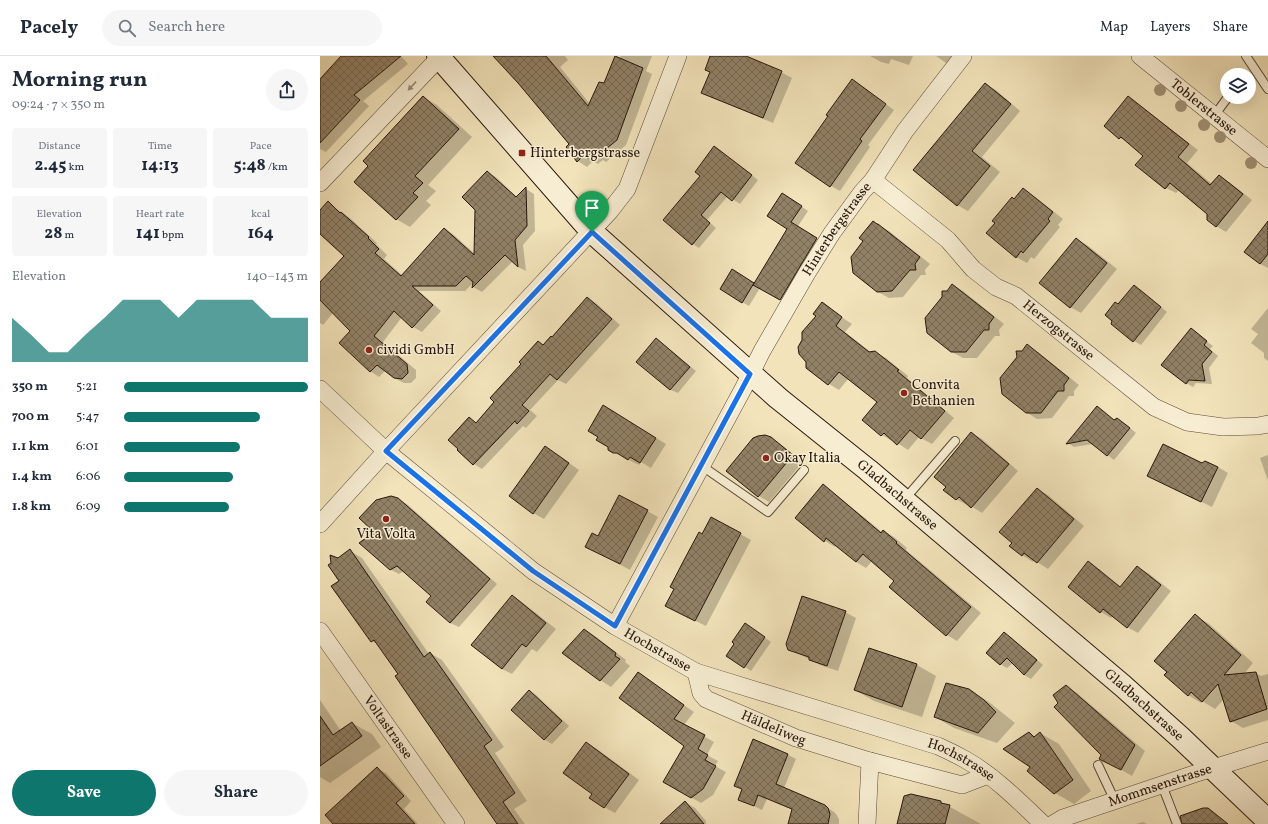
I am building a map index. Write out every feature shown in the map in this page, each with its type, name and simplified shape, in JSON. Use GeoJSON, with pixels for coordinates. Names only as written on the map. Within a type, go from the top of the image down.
{"type":"FeatureCollection","features":[{"type":"Feature","properties":{"kind":"street"},"geometry":{"type":"LineString","coordinates":[[320,524],[386,451],[592,232],[627,189],[678,56]]}},
{"type":"Feature","properties":{"kind":"street","name":"Hinterbergstrasse"},"geometry":{"type":"LineString","coordinates":[[615,626],[702,466],[765,344],[811,266],[832,233],[862,192],[873,180],[905,131],[963,56]]}},
{"type":"Feature","properties":{"kind":"street","name":"Toblerstrasse"},"geometry":{"type":"LineString","coordinates":[[1140,56],[1268,159]]}},
{"type":"Feature","properties":{"kind":"street"},"geometry":{"type":"LineString","coordinates":[[320,183],[438,57]]}},
{"type":"Feature","properties":{"kind":"street","name":"Gladbachstrasse"},"geometry":{"type":"LineString","coordinates":[[438,57],[592,232],[750,374],[904,501],[1123,686],[1181,738],[1268,821]]}},
{"type":"Feature","properties":{"kind":"street","name":"Herzogstrasse"},"geometry":{"type":"LineString","coordinates":[[873,180],[948,240],[973,269],[996,287],[1016,296],[1154,407],[1187,422],[1223,427],[1258,426],[1268,424]]}},
{"type":"Feature","properties":{"kind":"street","name":"Hochstrasse"},"geometry":{"type":"LineString","coordinates":[[320,389],[386,451],[533,571],[615,626],[696,672],[938,746],[967,760],[988,775],[1043,824]]}},
{"type":"Feature","properties":{"kind":"street","name":"Voltastrasse"},"geometry":{"type":"LineString","coordinates":[[320,631],[456,824]]}},
{"type":"Feature","properties":{"kind":"street","name":"Häldeliweg"},"geometry":{"type":"LineString","coordinates":[[696,672],[701,693],[706,699],[796,738],[870,761],[962,785],[988,775]]}},
{"type":"Feature","properties":{"kind":"street","name":"Mommsenstrasse"},"geometry":{"type":"LineString","coordinates":[[1053,824],[1063,818],[1212,768],[1268,751]]}},
{"type":"Feature","properties":{"kind":"street"},"geometry":{"type":"LineString","coordinates":[[867,824],[870,761]]}},
{"type":"Feature","properties":{"kind":"lane"},"geometry":{"type":"LineString","coordinates":[[1246,56],[1268,89]]}},
{"type":"Feature","properties":{"kind":"lane"},"geometry":{"type":"LineString","coordinates":[[1214,116],[1223,104]]}},
{"type":"Feature","properties":{"kind":"lane"},"geometry":{"type":"LineString","coordinates":[[904,501],[955,441]]}},
{"type":"Feature","properties":{"kind":"lane"},"geometry":{"type":"LineString","coordinates":[[702,466],[768,512],[804,470]]}},
{"type":"Feature","properties":{"kind":"lane"},"geometry":{"type":"LineString","coordinates":[[1098,765],[1114,801]]}},
{"type":"Feature","properties":{"kind":"lane"},"geometry":{"type":"LineString","coordinates":[[1162,785],[1177,824]]}},
{"type":"Feature","properties":{"kind":"building"},"geometry":{"type":"Polygon","coordinates":[[[341,56],[401,56],[354,95],[360,100],[320,143],[320,79],[341,56]]]}},
{"type":"Feature","properties":{"kind":"building"},"geometry":{"type":"Polygon","coordinates":[[[493,56],[546,56],[588,106],[599,82],[604,83],[615,56],[643,68],[617,140],[596,157],[594,154],[588,159],[585,154],[577,162],[566,147],[569,144],[518,83],[493,56]]]}},
{"type":"Feature","properties":{"kind":"building"},"geometry":{"type":"Polygon","coordinates":[[[710,56],[746,56],[782,71],[763,118],[701,93],[710,72],[705,70],[710,56]]]}},
{"type":"Feature","properties":{"kind":"building"},"geometry":{"type":"Polygon","coordinates":[[[852,79],[886,104],[860,139],[862,141],[830,187],[795,163],[828,116],[826,115],[852,79]]]}},
{"type":"Feature","properties":{"kind":"building"},"geometry":{"type":"Polygon","coordinates":[[[985,83],[1011,104],[972,151],[990,166],[957,206],[913,170],[985,83]]]}},
{"type":"Feature","properties":{"kind":"building"},"geometry":{"type":"Polygon","coordinates":[[[423,96],[459,129],[415,176],[423,183],[413,193],[418,197],[396,220],[354,182],[368,166],[363,161],[423,96]]]}},
{"type":"Feature","properties":{"kind":"building"},"geometry":{"type":"Polygon","coordinates":[[[1128,96],[1189,144],[1178,157],[1210,185],[1219,175],[1243,194],[1216,227],[1207,220],[1207,214],[1170,183],[1165,189],[1135,165],[1143,156],[1121,137],[1119,139],[1104,126],[1128,96]]]}},
{"type":"Feature","properties":{"kind":"building"},"geometry":{"type":"Polygon","coordinates":[[[714,146],[752,175],[732,201],[721,192],[701,215],[710,223],[692,245],[663,220],[700,176],[695,172],[714,146]]]}},
{"type":"Feature","properties":{"kind":"building"},"geometry":{"type":"Polygon","coordinates":[[[487,171],[516,197],[526,187],[527,226],[515,240],[518,267],[505,255],[472,288],[473,282],[466,276],[456,286],[412,286],[433,305],[412,328],[394,311],[374,336],[407,364],[408,373],[402,379],[394,378],[377,365],[370,372],[339,343],[350,331],[320,300],[320,282],[344,256],[320,234],[320,210],[328,201],[369,237],[368,238],[379,249],[375,253],[401,276],[444,228],[474,255],[475,210],[462,197],[487,171]]]}},
{"type":"Feature","properties":{"kind":"building"},"geometry":{"type":"Polygon","coordinates":[[[1023,188],[1053,212],[1048,219],[1050,221],[1023,253],[1021,251],[1016,258],[986,233],[995,223],[992,221],[1012,197],[1014,199],[1023,188]]]}},
{"type":"Feature","properties":{"kind":"building"},"geometry":{"type":"Polygon","coordinates":[[[782,193],[802,206],[791,222],[817,238],[780,300],[753,285],[787,229],[767,216],[782,193]]]}},
{"type":"Feature","properties":{"kind":"building"},"geometry":{"type":"Polygon","coordinates":[[[873,221],[920,257],[915,264],[916,270],[910,270],[892,291],[877,292],[853,273],[851,257],[863,241],[859,238],[873,221]]]}},
{"type":"Feature","properties":{"kind":"building"},"geometry":{"type":"Polygon","coordinates":[[[1268,221],[1268,254],[1260,264],[1244,252],[1268,221]]]}},
{"type":"Feature","properties":{"kind":"building"},"geometry":{"type":"Polygon","coordinates":[[[1076,238],[1107,263],[1070,308],[1039,283],[1076,238]]]}},
{"type":"Feature","properties":{"kind":"building"},"geometry":{"type":"Polygon","coordinates":[[[732,269],[754,283],[742,303],[720,289],[732,269]]]}},
{"type":"Feature","properties":{"kind":"building"},"geometry":{"type":"Polygon","coordinates":[[[952,284],[994,317],[989,324],[989,330],[984,330],[966,352],[951,352],[927,333],[925,318],[942,297],[942,291],[947,291],[952,284]]]}},
{"type":"Feature","properties":{"kind":"building"},"geometry":{"type":"Polygon","coordinates":[[[1134,285],[1161,307],[1133,342],[1111,324],[1112,321],[1105,315],[1115,302],[1118,304],[1134,285]]]}},
{"type":"Feature","properties":{"kind":"building"},"geometry":{"type":"Polygon","coordinates":[[[587,297],[612,319],[557,380],[550,374],[522,405],[529,411],[517,424],[515,421],[473,465],[448,440],[469,417],[476,423],[494,402],[490,398],[521,364],[519,362],[538,341],[543,345],[551,336],[552,337],[587,297]]]}},
{"type":"Feature","properties":{"kind":"building"},"geometry":{"type":"Polygon","coordinates":[[[822,302],[842,317],[836,326],[869,352],[875,351],[945,411],[921,439],[910,430],[897,445],[884,433],[881,436],[862,420],[877,402],[839,372],[828,385],[806,368],[806,362],[799,354],[798,347],[802,340],[802,332],[816,316],[813,314],[822,302]]]}},
{"type":"Feature","properties":{"kind":"building"},"geometry":{"type":"Polygon","coordinates":[[[1191,328],[1207,341],[1204,345],[1212,352],[1202,364],[1205,381],[1189,380],[1186,384],[1161,365],[1191,328]]]}},
{"type":"Feature","properties":{"kind":"building"},"geometry":{"type":"Polygon","coordinates":[[[656,338],[690,367],[670,390],[636,362],[656,338]]]}},
{"type":"Feature","properties":{"kind":"building"},"geometry":{"type":"Polygon","coordinates":[[[1027,344],[1069,378],[1064,385],[1064,391],[1058,391],[1041,413],[1026,413],[1002,394],[1000,378],[1017,357],[1016,351],[1022,351],[1027,344]]]}},
{"type":"Feature","properties":{"kind":"building"},"geometry":{"type":"Polygon","coordinates":[[[603,405],[656,438],[640,463],[630,457],[628,460],[617,453],[613,453],[608,450],[608,447],[596,440],[598,437],[588,431],[603,405]]]}},
{"type":"Feature","properties":{"kind":"building"},"geometry":{"type":"Polygon","coordinates":[[[1097,406],[1114,420],[1117,418],[1130,428],[1107,456],[1087,440],[1066,444],[1097,406]]]}},
{"type":"Feature","properties":{"kind":"building"},"geometry":{"type":"Polygon","coordinates":[[[971,432],[1009,464],[971,508],[959,497],[956,500],[943,490],[946,487],[934,477],[971,432]]]}},
{"type":"Feature","properties":{"kind":"building"},"geometry":{"type":"Polygon","coordinates":[[[765,435],[771,437],[793,455],[758,497],[726,471],[753,438],[765,435]]]}},
{"type":"Feature","properties":{"kind":"building"},"geometry":{"type":"Polygon","coordinates":[[[1163,444],[1202,463],[1205,461],[1218,467],[1201,502],[1147,476],[1163,444]]]}},
{"type":"Feature","properties":{"kind":"building"},"geometry":{"type":"Polygon","coordinates":[[[545,446],[569,463],[533,514],[509,496],[545,446]]]}},
{"type":"Feature","properties":{"kind":"building"},"geometry":{"type":"Polygon","coordinates":[[[823,484],[881,533],[883,530],[897,542],[896,543],[971,607],[946,636],[889,587],[894,581],[863,554],[856,562],[826,538],[824,542],[795,518],[823,484]]]}},
{"type":"Feature","properties":{"kind":"building"},"geometry":{"type":"Polygon","coordinates":[[[1037,488],[1074,519],[1037,563],[1024,553],[1022,556],[1009,546],[1012,543],[999,532],[1037,488]]]}},
{"type":"Feature","properties":{"kind":"building"},"geometry":{"type":"Polygon","coordinates":[[[619,495],[648,510],[620,564],[585,547],[592,533],[598,536],[619,495]]]}},
{"type":"Feature","properties":{"kind":"building"},"geometry":{"type":"Polygon","coordinates":[[[391,496],[398,498],[490,579],[450,623],[426,602],[431,596],[397,566],[390,570],[359,543],[374,532],[359,518],[376,500],[391,496]]]}},
{"type":"Feature","properties":{"kind":"building"},"geometry":{"type":"Polygon","coordinates":[[[711,517],[741,533],[695,621],[665,606],[674,589],[670,587],[699,532],[702,534],[711,517]]]}},
{"type":"Feature","properties":{"kind":"building"},"geometry":{"type":"Polygon","coordinates":[[[350,549],[424,657],[430,652],[492,740],[484,746],[515,793],[503,802],[518,824],[497,824],[395,676],[398,674],[374,640],[371,642],[331,586],[339,581],[328,565],[331,563],[330,555],[338,558],[350,549]]]}},
{"type":"Feature","properties":{"kind":"building"},"geometry":{"type":"Polygon","coordinates":[[[1088,561],[1120,587],[1137,566],[1161,585],[1127,628],[1103,609],[1100,613],[1068,587],[1088,561]]]}},
{"type":"Feature","properties":{"kind":"building"},"geometry":{"type":"Polygon","coordinates":[[[512,595],[546,623],[526,647],[522,644],[502,669],[471,645],[512,595]]]}},
{"type":"Feature","properties":{"kind":"building"},"geometry":{"type":"Polygon","coordinates":[[[802,596],[846,611],[827,666],[809,660],[809,657],[788,650],[786,644],[802,596]]]}},
{"type":"Feature","properties":{"kind":"building"},"geometry":{"type":"Polygon","coordinates":[[[1195,614],[1241,655],[1224,675],[1256,672],[1267,709],[1230,722],[1218,684],[1202,702],[1191,692],[1188,696],[1164,675],[1167,672],[1154,661],[1195,614]]]}},
{"type":"Feature","properties":{"kind":"building"},"geometry":{"type":"Polygon","coordinates":[[[745,623],[765,637],[744,668],[726,656],[734,644],[732,642],[745,623]]]}},
{"type":"Feature","properties":{"kind":"building"},"geometry":{"type":"Polygon","coordinates":[[[584,629],[616,653],[615,656],[620,659],[600,681],[562,653],[584,629]]]}},
{"type":"Feature","properties":{"kind":"building"},"geometry":{"type":"Polygon","coordinates":[[[1004,632],[1037,660],[1024,675],[1007,658],[1000,665],[986,653],[1004,632]]]}},
{"type":"Feature","properties":{"kind":"building"},"geometry":{"type":"Polygon","coordinates":[[[869,648],[917,664],[902,707],[854,690],[869,648]]]}},
{"type":"Feature","properties":{"kind":"building"},"geometry":{"type":"Polygon","coordinates":[[[638,672],[684,705],[674,719],[705,735],[698,749],[708,755],[705,760],[716,766],[703,789],[691,798],[663,782],[684,746],[619,698],[638,672]]]}},
{"type":"Feature","properties":{"kind":"building"},"geometry":{"type":"Polygon","coordinates":[[[946,683],[969,689],[984,700],[996,712],[978,733],[934,717],[946,683]]]}},
{"type":"Feature","properties":{"kind":"building"},"geometry":{"type":"Polygon","coordinates":[[[1066,685],[1135,745],[1121,770],[1099,759],[1101,755],[1054,707],[1058,703],[1053,695],[1066,685]]]}},
{"type":"Feature","properties":{"kind":"building"},"geometry":{"type":"Polygon","coordinates":[[[529,690],[562,721],[544,740],[511,710],[529,690]]]}},
{"type":"Feature","properties":{"kind":"building"},"geometry":{"type":"Polygon","coordinates":[[[320,716],[333,735],[352,722],[362,736],[320,766],[320,716]]]}},
{"type":"Feature","properties":{"kind":"building"},"geometry":{"type":"Polygon","coordinates":[[[1029,732],[1034,737],[1040,732],[1073,780],[1054,794],[1027,771],[1030,767],[1003,749],[1029,732]]]}},
{"type":"Feature","properties":{"kind":"building"},"geometry":{"type":"Polygon","coordinates":[[[753,739],[788,754],[776,784],[825,805],[830,814],[828,824],[788,824],[792,809],[758,795],[754,806],[738,800],[742,789],[734,786],[753,739]]]}},
{"type":"Feature","properties":{"kind":"building"},"geometry":{"type":"Polygon","coordinates":[[[586,742],[629,774],[604,808],[589,798],[592,794],[563,773],[586,742]]]}},
{"type":"Feature","properties":{"kind":"building"},"geometry":{"type":"Polygon","coordinates":[[[377,767],[404,796],[396,803],[415,824],[333,824],[325,815],[377,767]]]}},
{"type":"Feature","properties":{"kind":"building"},"geometry":{"type":"Polygon","coordinates":[[[911,794],[941,801],[941,803],[950,805],[945,824],[897,824],[904,796],[911,794]]]}},
{"type":"Feature","properties":{"kind":"building"},"geometry":{"type":"Polygon","coordinates":[[[685,801],[704,824],[660,824],[685,801]]]}},
{"type":"Feature","properties":{"kind":"building"},"geometry":{"type":"Polygon","coordinates":[[[1203,808],[1208,808],[1228,824],[1182,824],[1180,816],[1203,808]]]}},
{"type":"Feature","properties":{"kind":"place","name":"Hinterbergstrasse"},"geometry":{"type":"Point","coordinates":[522,153]}},
{"type":"Feature","properties":{"kind":"place","name":"cividi GmbH"},"geometry":{"type":"Point","coordinates":[369,350]}},
{"type":"Feature","properties":{"kind":"place","name":"Convita Bethanien"},"geometry":{"type":"Point","coordinates":[904,393]}},
{"type":"Feature","properties":{"kind":"place","name":"Okay Italia"},"geometry":{"type":"Point","coordinates":[766,458]}},
{"type":"Feature","properties":{"kind":"place","name":"Vita Volta"},"geometry":{"type":"Point","coordinates":[386,519]}},
{"type":"Feature","properties":{"kind":"route"},"geometry":{"type":"LineString","coordinates":[[592,232],[750,374],[615,626],[533,571],[386,451],[592,232]]}}]}
